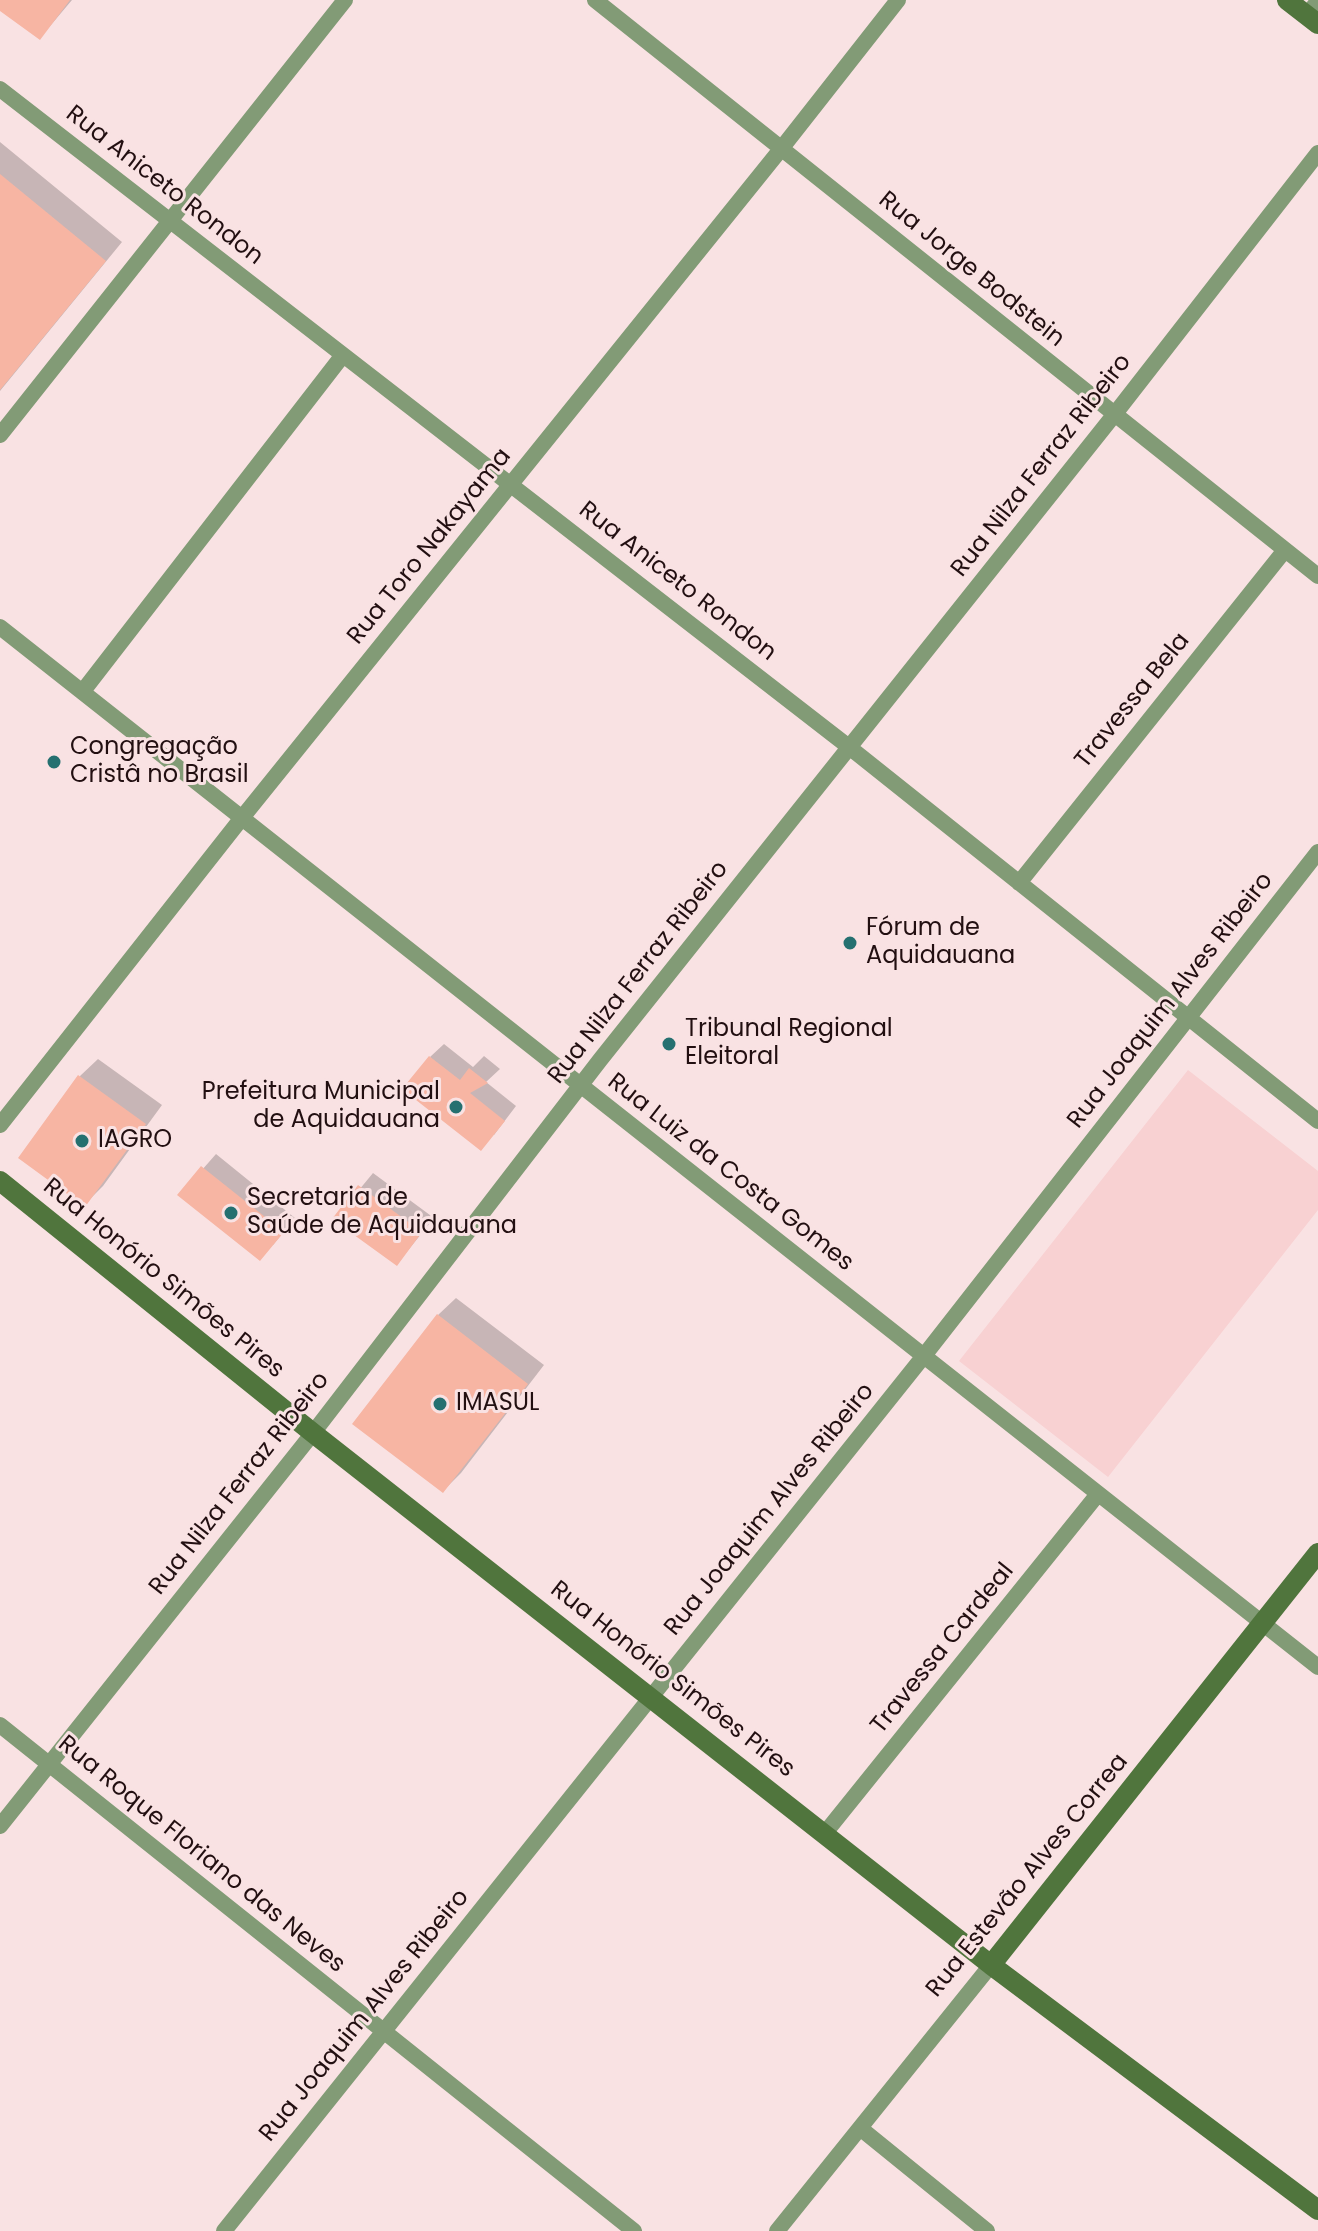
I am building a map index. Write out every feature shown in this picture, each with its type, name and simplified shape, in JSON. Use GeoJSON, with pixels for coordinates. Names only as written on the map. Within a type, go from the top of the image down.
{"type":"FeatureCollection","features":[{"type":"Feature","properties":{"kind":"main road"},"geometry":{"type":"LineString","coordinates":[[1287,0],[1314,13]]}},
{"type":"Feature","properties":{"kind":"main road","name":"Rua Honório Simões Pires"},"geometry":{"type":"LineString","coordinates":[[0,1181],[313,1433],[991,1965],[1318,2210]]}},
{"type":"Feature","properties":{"kind":"main road","name":"Rua Estevão Alves Correa"},"geometry":{"type":"LineString","coordinates":[[991,1965],[1318,1553]]}},
{"type":"Feature","properties":{"kind":"street"},"geometry":{"type":"LineString","coordinates":[[0,435],[345,0]]}},
{"type":"Feature","properties":{"kind":"street","name":"Rua Jorge Bodstein"},"geometry":{"type":"LineString","coordinates":[[595,0],[1318,576]]}},
{"type":"Feature","properties":{"kind":"street","name":"Rua Toro Nakayama"},"geometry":{"type":"LineString","coordinates":[[0,1125],[241,819],[898,0]]}},
{"type":"Feature","properties":{"kind":"street","name":"Rua Aniceto Rondon"},"geometry":{"type":"LineString","coordinates":[[0,89],[849,747],[1318,1121]]}},
{"type":"Feature","properties":{"kind":"street","name":"Rua Nilza Ferraz Ribeiro"},"geometry":{"type":"LineString","coordinates":[[0,1826],[313,1433],[580,1086],[1114,415],[1318,153]]}},
{"type":"Feature","properties":{"kind":"street"},"geometry":{"type":"LineString","coordinates":[[83,691],[343,355]]}},
{"type":"Feature","properties":{"kind":"street","name":"Travessa Bela"},"geometry":{"type":"LineString","coordinates":[[1019,883],[1285,550]]}},
{"type":"Feature","properties":{"kind":"street","name":"Rua Luiz da Costa Gomes"},"geometry":{"type":"LineString","coordinates":[[0,627],[1318,1667]]}},
{"type":"Feature","properties":{"kind":"street","name":"Rua Joaquim Alves Ribeiro"},"geometry":{"type":"LineString","coordinates":[[224,2231],[923,1357],[1318,852]]}},
{"type":"Feature","properties":{"kind":"street","name":"Travessa Cardeal"},"geometry":{"type":"LineString","coordinates":[[825,1833],[1098,1494]]}},
{"type":"Feature","properties":{"kind":"street","name":"Rua Roque Floriano das Neves"},"geometry":{"type":"LineString","coordinates":[[0,1725],[634,2231]]}},
{"type":"Feature","properties":{"kind":"street","name":"Rua Estevão Alves Correa"},"geometry":{"type":"LineString","coordinates":[[777,2231],[991,1965]]}},
{"type":"Feature","properties":{"kind":"street"},"geometry":{"type":"LineString","coordinates":[[860,2128],[987,2231]]}},
{"type":"Feature","properties":{"kind":"shaded area"},"geometry":{"type":"Polygon","coordinates":[[[1188,1070],[1318,1171],[1318,1210],[1108,1477],[959,1361],[1188,1070]]]}},
{"type":"Feature","properties":{"kind":"building"},"geometry":{"type":"Polygon","coordinates":[[[0,0],[70,0],[40,40],[0,11],[0,0]]]}},
{"type":"Feature","properties":{"kind":"building"},"geometry":{"type":"Polygon","coordinates":[[[0,174],[106,261],[0,390],[0,174]]]}},
{"type":"Feature","properties":{"kind":"building","name":"Prefeitura Municipal de Aquidauana"},"geometry":{"type":"Polygon","coordinates":[[[429,1056],[460,1080],[469,1068],[488,1083],[470,1093],[505,1121],[481,1151],[402,1089],[429,1056]]]}},
{"type":"Feature","properties":{"kind":"building","name":"IAGRO"},"geometry":{"type":"Polygon","coordinates":[[[78,1075],[146,1124],[85,1207],[18,1158],[78,1075]]]}},
{"type":"Feature","properties":{"kind":"building","name":"Secretaria de Saúde de Aquidauana"},"geometry":{"type":"Polygon","coordinates":[[[201,1166],[284,1232],[260,1261],[177,1195],[201,1166]]]}},
{"type":"Feature","properties":{"kind":"building"},"geometry":{"type":"Polygon","coordinates":[[[358,1185],[422,1232],[397,1266],[332,1219],[358,1185]]]}},
{"type":"Feature","properties":{"kind":"building","name":"IMASUL"},"geometry":{"type":"Polygon","coordinates":[[[437,1314],[528,1384],[443,1493],[352,1424],[437,1314]]]}},
{"type":"Feature","properties":{"kind":"place","name":"Congregação Cristâ no Brasil"},"geometry":{"type":"Point","coordinates":[54,762]}},
{"type":"Feature","properties":{"kind":"place","name":"Fórum de Aquidauana"},"geometry":{"type":"Point","coordinates":[850,943]}},
{"type":"Feature","properties":{"kind":"place","name":"Tribunal Regional Eleitoral"},"geometry":{"type":"Point","coordinates":[669,1044]}},
{"type":"Feature","properties":{"kind":"place","name":"Prefeitura Municipal de Aquidauana"},"geometry":{"type":"Point","coordinates":[456,1107]}},
{"type":"Feature","properties":{"kind":"place","name":"IAGRO"},"geometry":{"type":"Point","coordinates":[82,1141]}},
{"type":"Feature","properties":{"kind":"place","name":"Secretaria de Saúde de Aquidauana"},"geometry":{"type":"Point","coordinates":[231,1213]}},
{"type":"Feature","properties":{"kind":"place","name":"IMASUL"},"geometry":{"type":"Point","coordinates":[440,1404]}}]}
